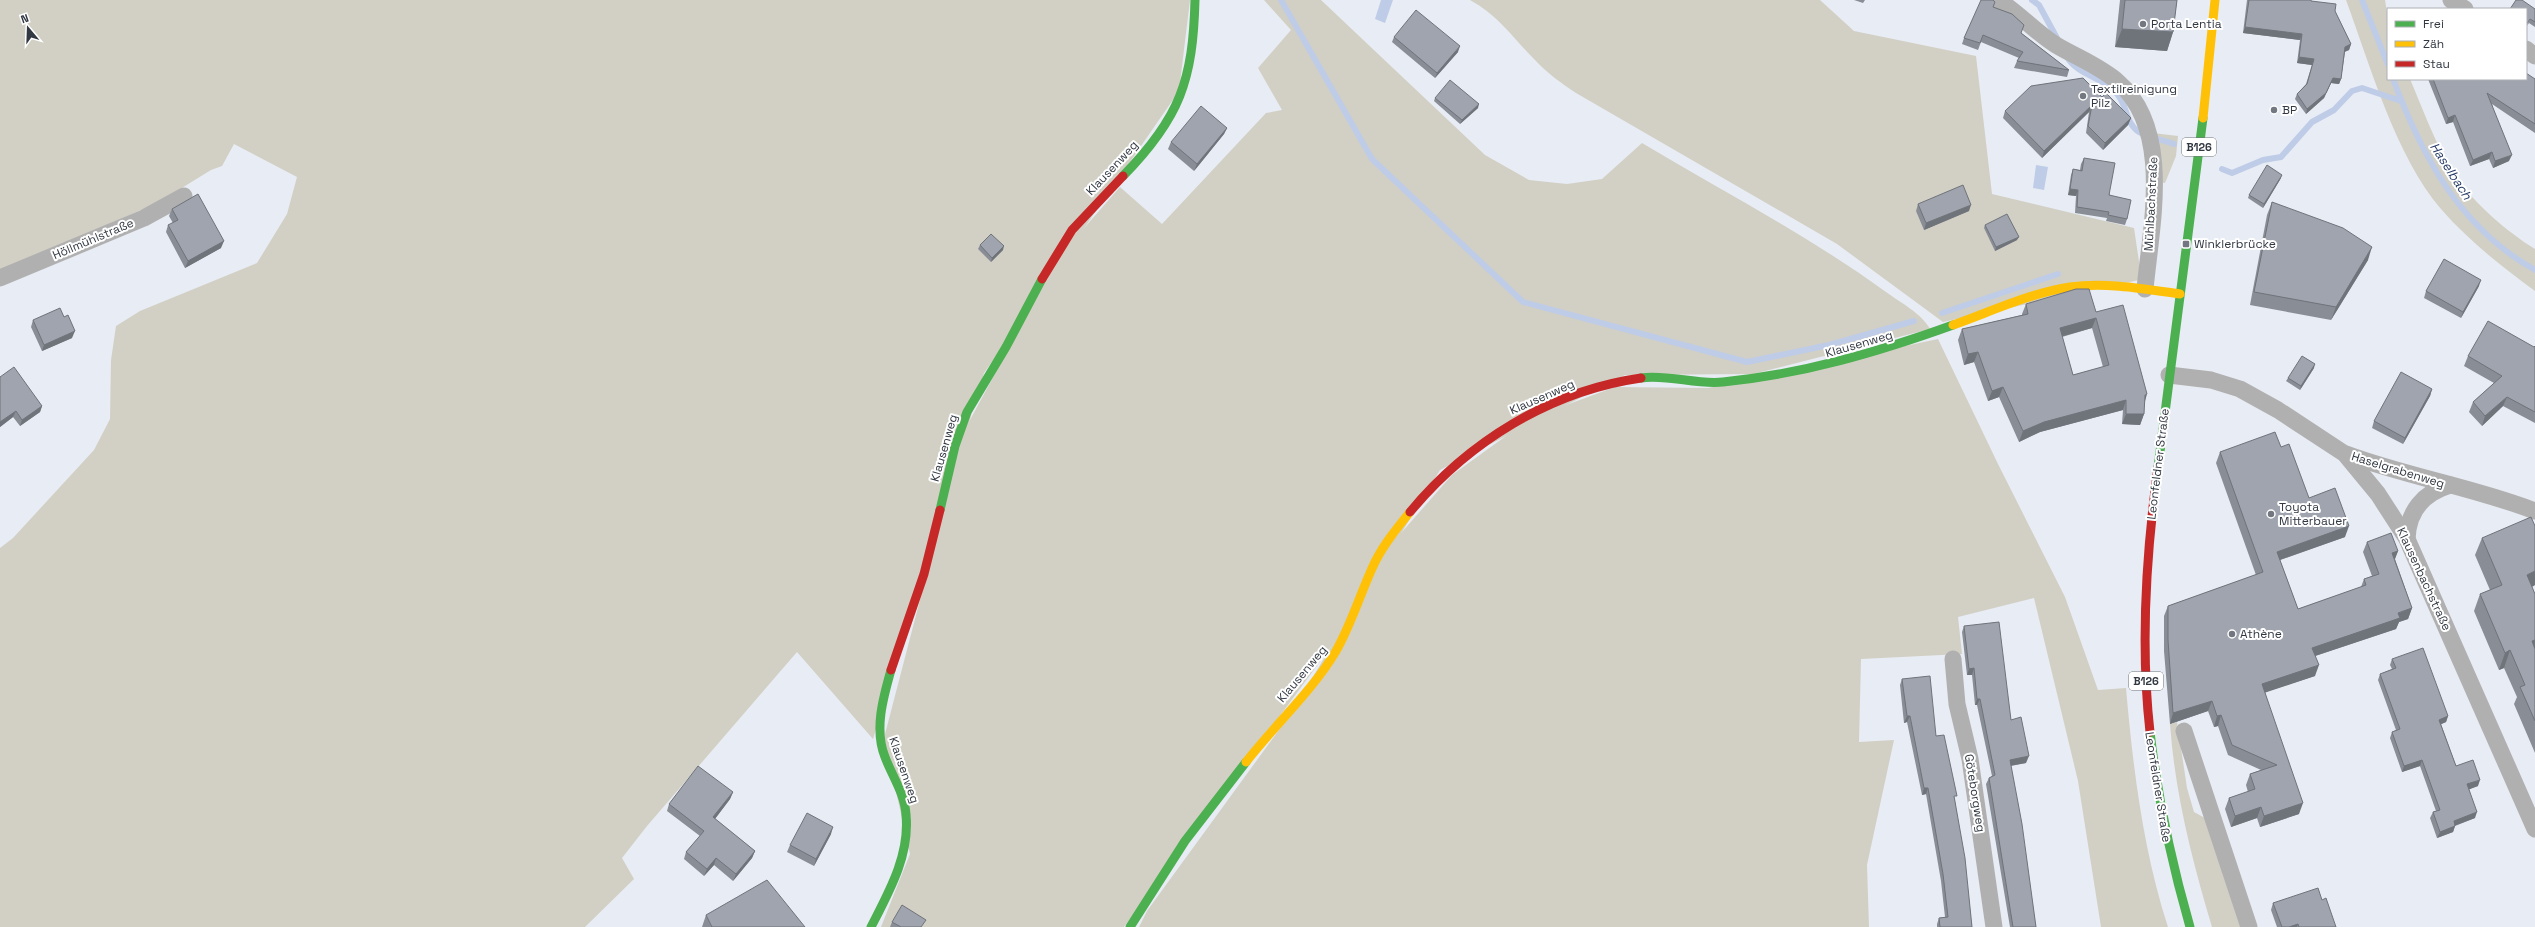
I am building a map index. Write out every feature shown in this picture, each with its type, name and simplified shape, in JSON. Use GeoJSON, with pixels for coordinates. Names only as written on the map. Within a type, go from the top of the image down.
{"type":"FeatureCollection","features":[{"type":"Feature","properties":{"kind":"street","name":"Klausenweg"},"geometry":{"type":"LineString","coordinates":[[871,927],[891,885],[902,852],[907,830],[905,804],[880,742],[882,712],[896,657],[932,549],[952,461],[966,413],[996,364],[1041,278],[1061,246],[1092,207],[1137,161],[1179,104],[1193,54],[1195,0]]}},
{"type":"Feature","properties":{"kind":"street","name":"Mühlbachstraße"},"geometry":{"type":"LineString","coordinates":[[1998,0],[2054,44],[2113,77],[2129,92],[2137,104],[2147,128],[2154,158],[2154,190],[2146,289]]}},
{"type":"Feature","properties":{"kind":"street","name":"Leonfeldner Straße"},"geometry":{"type":"LineString","coordinates":[[2190,927],[2170,857],[2158,797],[2149,737],[2145,659],[2146,576],[2169,374],[2207,87],[2215,0]]}},
{"type":"Feature","properties":{"kind":"street"},"geometry":{"type":"LineString","coordinates":[[2451,0],[2463,8]]}},
{"type":"Feature","properties":{"kind":"street"},"geometry":{"type":"LineString","coordinates":[[2527,50],[2535,56]]}},
{"type":"Feature","properties":{"kind":"street","name":"Höllmühlstraße"},"geometry":{"type":"LineString","coordinates":[[0,278],[144,218],[184,196]]}},
{"type":"Feature","properties":{"kind":"street","name":"Klausenweg"},"geometry":{"type":"LineString","coordinates":[[1130,927],[1185,841],[1268,734],[1324,669],[1336,651],[1354,615],[1375,562],[1390,536],[1419,501],[1444,475],[1487,439],[1545,406],[1620,381],[1648,377],[1699,383],[1777,376],[1882,350],[2063,288],[2086,286],[2146,289],[2180,294]]}},
{"type":"Feature","properties":{"kind":"street","name":"Klausenbachstraße"},"geometry":{"type":"LineString","coordinates":[[2169,374],[2211,380],[2240,389],[2278,410],[2345,454],[2378,494],[2407,539],[2535,829]]}},
{"type":"Feature","properties":{"kind":"street","name":"Haselgrabenweg"},"geometry":{"type":"LineString","coordinates":[[2345,454],[2377,466],[2479,492],[2535,510]]}},
{"type":"Feature","properties":{"kind":"street","name":"Haselgrabenweg"},"geometry":{"type":"LineString","coordinates":[[2407,539],[2411,515],[2420,501],[2436,489],[2450,485]]}},
{"type":"Feature","properties":{"kind":"street","name":"Göteborgweg"},"geometry":{"type":"LineString","coordinates":[[1953,659],[1957,704],[1970,759],[1994,927]]}},
{"type":"Feature","properties":{"kind":"street"},"geometry":{"type":"LineString","coordinates":[[2184,731],[2249,927]]}},
{"type":"Feature","properties":{"kind":"shaded area"},"geometry":{"type":"Polygon","coordinates":[[[0,0],[1190,0],[1179,91],[984,373],[873,739],[797,652],[647,826],[622,858],[634,879],[585,927],[0,927],[0,548],[13,538],[94,450],[110,419],[111,360],[116,326],[140,311],[257,263],[287,214],[297,177],[234,144],[222,166],[211,170],[159,202],[0,273],[0,0]]]}},
{"type":"Feature","properties":{"kind":"shaded area"},"geometry":{"type":"Polygon","coordinates":[[[1264,0],[1321,0],[1485,155],[1529,180],[1567,184],[1602,179],[1642,143],[1827,252],[1910,309],[1926,323],[1930,329],[1753,374],[1625,375],[1440,470],[1333,644],[1124,927],[881,927],[910,854],[884,738],[964,431],[1057,259],[1120,187],[1162,224],[1266,113],[1282,110],[1258,68],[1291,30],[1264,0]]]}},
{"type":"Feature","properties":{"kind":"shaded area"},"geometry":{"type":"Polygon","coordinates":[[[1470,0],[1820,0],[1854,31],[1976,56],[1992,194],[2134,228],[2141,275],[2139,280],[1943,322],[1837,244],[1570,89],[1554,78],[1540,65],[1505,27],[1480,6],[1470,0]]]}},
{"type":"Feature","properties":{"kind":"shaded area"},"geometry":{"type":"Polygon","coordinates":[[[2346,0],[2385,0],[2387,13],[2387,80],[2410,80],[2443,156],[2456,177],[2473,198],[2492,217],[2535,249],[2535,291],[2498,263],[2463,232],[2441,209],[2425,188],[2397,137],[2346,0]]]}},
{"type":"Feature","properties":{"kind":"shaded area"},"geometry":{"type":"Polygon","coordinates":[[[2153,133],[2178,136],[2176,156],[2165,183],[2159,182],[2153,133]]]}},
{"type":"Feature","properties":{"kind":"shaded area"},"geometry":{"type":"Polygon","coordinates":[[[1938,339],[1998,464],[2065,597],[2098,690],[2126,688],[2140,809],[2159,898],[2168,927],[2101,927],[2078,781],[2034,598],[1958,617],[1962,654],[1861,659],[1859,742],[1894,740],[1867,865],[1869,927],[1139,927],[1147,911],[1292,712],[1394,541],[1452,475],[1531,418],[1615,387],[1708,388],[1938,339]]]}},
{"type":"Feature","properties":{"kind":"shaded area"},"geometry":{"type":"Polygon","coordinates":[[[2177,722],[2187,788],[2194,812],[2205,818],[2244,927],[2212,927],[2191,852],[2180,801],[2172,750],[2170,724],[2177,722]]]}},
{"type":"Feature","properties":{"kind":"water"},"geometry":{"type":"Polygon","coordinates":[[[1381,0],[1393,0],[1385,23],[1375,19],[1381,0]]]}},
{"type":"Feature","properties":{"kind":"water"},"geometry":{"type":"Polygon","coordinates":[[[2036,165],[2048,167],[2044,190],[2033,188],[2036,165]]]}},
{"type":"Feature","properties":{"kind":"building"},"geometry":{"type":"Polygon","coordinates":[[[1981,0],[1993,0],[1995,2],[1993,7],[2012,14],[2024,25],[2021,33],[2069,70],[2017,61],[2023,52],[1983,35],[1980,43],[1964,38],[1981,0]]]}},
{"type":"Feature","properties":{"kind":"building"},"geometry":{"type":"Polygon","coordinates":[[[2125,0],[2177,0],[2173,32],[2122,29],[2125,0]]]}},
{"type":"Feature","properties":{"kind":"building"},"geometry":{"type":"Polygon","coordinates":[[[2249,0],[2311,0],[2336,4],[2335,11],[2351,44],[2345,47],[2341,79],[2333,78],[2326,93],[2307,109],[2297,94],[2307,84],[2314,59],[2299,57],[2302,34],[2245,27],[2249,0]]]}},
{"type":"Feature","properties":{"kind":"building"},"geometry":{"type":"Polygon","coordinates":[[[2516,0],[2522,0],[2535,9],[2535,22],[2530,19],[2527,24],[2527,8],[2511,8],[2516,0]]]}},
{"type":"Feature","properties":{"kind":"building"},"geometry":{"type":"Polygon","coordinates":[[[1416,10],[1460,46],[1437,73],[1394,37],[1416,10]]]}},
{"type":"Feature","properties":{"kind":"building"},"geometry":{"type":"Polygon","coordinates":[[[2527,74],[2535,79],[2535,124],[2487,93],[2512,155],[2495,161],[2492,152],[2473,160],[2455,115],[2448,118],[2433,80],[2527,80],[2527,74]]]}},
{"type":"Feature","properties":{"kind":"building"},"geometry":{"type":"Polygon","coordinates":[[[2083,78],[2102,97],[2106,93],[2131,118],[2105,143],[2088,126],[2092,105],[2044,151],[2005,111],[2031,86],[2083,78]]]}},
{"type":"Feature","properties":{"kind":"building"},"geometry":{"type":"Polygon","coordinates":[[[1450,80],[1479,104],[1462,120],[1435,98],[1450,80]]]}},
{"type":"Feature","properties":{"kind":"building"},"geometry":{"type":"Polygon","coordinates":[[[1201,106],[1227,128],[1197,164],[1171,142],[1201,106]]]}},
{"type":"Feature","properties":{"kind":"building"},"geometry":{"type":"Polygon","coordinates":[[[2084,158],[2115,163],[2109,195],[2131,200],[2127,219],[2108,215],[2109,212],[2077,207],[2078,190],[2070,189],[2073,169],[2082,171],[2084,158]]]}},
{"type":"Feature","properties":{"kind":"building"},"geometry":{"type":"Polygon","coordinates":[[[2267,165],[2282,175],[2264,204],[2249,195],[2267,165]]]}},
{"type":"Feature","properties":{"kind":"building"},"geometry":{"type":"Polygon","coordinates":[[[1963,185],[1971,205],[1926,223],[1918,204],[1963,185]]]}},
{"type":"Feature","properties":{"kind":"building"},"geometry":{"type":"Polygon","coordinates":[[[198,194],[224,241],[188,261],[168,225],[178,220],[172,209],[198,194]]]}},
{"type":"Feature","properties":{"kind":"building"},"geometry":{"type":"Polygon","coordinates":[[[2272,202],[2343,228],[2372,247],[2336,307],[2254,292],[2272,202]]]}},
{"type":"Feature","properties":{"kind":"building"},"geometry":{"type":"Polygon","coordinates":[[[2007,214],[2019,237],[1996,247],[1985,225],[2007,214]]]}},
{"type":"Feature","properties":{"kind":"building"},"geometry":{"type":"Polygon","coordinates":[[[991,234],[1004,246],[992,258],[980,245],[991,234]]]}},
{"type":"Feature","properties":{"kind":"building"},"geometry":{"type":"Polygon","coordinates":[[[2444,259],[2481,280],[2463,312],[2426,291],[2444,259]]]}},
{"type":"Feature","properties":{"kind":"building"},"geometry":{"type":"Polygon","coordinates":[[[2076,289],[2089,289],[2096,312],[2123,305],[2147,394],[2145,395],[2144,414],[2126,414],[2126,400],[2044,422],[2023,431],[2003,387],[1992,391],[1978,352],[1968,354],[1962,329],[2028,314],[2026,304],[2076,289]],[[2096,318],[2060,328],[2073,375],[2109,365],[2096,318]]]}},
{"type":"Feature","properties":{"kind":"building"},"geometry":{"type":"Polygon","coordinates":[[[60,308],[64,317],[68,315],[75,331],[44,345],[33,320],[60,308]]]}},
{"type":"Feature","properties":{"kind":"building"},"geometry":{"type":"Polygon","coordinates":[[[2488,321],[2534,347],[2535,346],[2535,412],[2507,397],[2485,416],[2473,402],[2502,376],[2468,356],[2488,321]]]}},
{"type":"Feature","properties":{"kind":"building"},"geometry":{"type":"Polygon","coordinates":[[[2302,356],[2315,364],[2301,386],[2288,378],[2302,356]]]}},
{"type":"Feature","properties":{"kind":"building"},"geometry":{"type":"Polygon","coordinates":[[[14,367],[42,406],[22,420],[16,411],[0,422],[0,377],[14,367]]]}},
{"type":"Feature","properties":{"kind":"building"},"geometry":{"type":"Polygon","coordinates":[[[2401,372],[2432,389],[2405,438],[2374,421],[2401,372]]]}},
{"type":"Feature","properties":{"kind":"building"},"geometry":{"type":"Polygon","coordinates":[[[2275,432],[2281,447],[2289,444],[2309,498],[2335,488],[2349,526],[2277,552],[2298,609],[2366,585],[2364,579],[2379,574],[2367,542],[2391,533],[2398,551],[2392,553],[2412,608],[2398,613],[2400,618],[2312,648],[2319,665],[2262,684],[2303,803],[2264,816],[2261,807],[2235,816],[2229,798],[2255,789],[2250,774],[2277,765],[2232,745],[2221,715],[2217,716],[2212,701],[2173,713],[2168,640],[2168,606],[2263,572],[2220,452],[2275,432]]]}},
{"type":"Feature","properties":{"kind":"building"},"geometry":{"type":"Polygon","coordinates":[[[2531,517],[2535,526],[2535,571],[2527,575],[2535,594],[2535,640],[2532,641],[2535,649],[2535,721],[2520,687],[2525,685],[2510,650],[2505,653],[2480,594],[2502,585],[2482,538],[2531,517]]]}},
{"type":"Feature","properties":{"kind":"building"},"geometry":{"type":"Polygon","coordinates":[[[1999,622],[2011,720],[2021,717],[2029,756],[2010,760],[2022,824],[2036,927],[2013,927],[1989,778],[1995,775],[1980,699],[1977,699],[1974,668],[1969,669],[1964,626],[1999,622]]]}},
{"type":"Feature","properties":{"kind":"building"},"geometry":{"type":"Polygon","coordinates":[[[2423,648],[2448,716],[2439,720],[2456,766],[2473,760],[2480,780],[2467,784],[2477,812],[2454,821],[2455,826],[2440,832],[2433,812],[2440,810],[2422,760],[2404,766],[2392,732],[2400,729],[2380,674],[2396,668],[2392,659],[2423,648]]]}},
{"type":"Feature","properties":{"kind":"building"},"geometry":{"type":"Polygon","coordinates":[[[1930,676],[1936,736],[1944,735],[1957,796],[1954,796],[1965,858],[1972,927],[1940,927],[1939,918],[1948,917],[1943,874],[1928,788],[1924,788],[1910,716],[1907,716],[1902,679],[1930,676]]]}},
{"type":"Feature","properties":{"kind":"building"},"geometry":{"type":"Polygon","coordinates":[[[698,766],[733,792],[713,817],[755,851],[736,874],[716,858],[707,869],[686,852],[704,831],[669,804],[698,766]]]}},
{"type":"Feature","properties":{"kind":"building"},"geometry":{"type":"Polygon","coordinates":[[[807,813],[833,827],[816,859],[790,845],[807,813]]]}},
{"type":"Feature","properties":{"kind":"building"},"geometry":{"type":"Polygon","coordinates":[[[767,880],[805,927],[712,927],[706,915],[767,880]]]}},
{"type":"Feature","properties":{"kind":"building"},"geometry":{"type":"Polygon","coordinates":[[[2318,888],[2322,900],[2326,898],[2336,927],[2299,927],[2298,924],[2289,927],[2282,927],[2273,903],[2318,888]]]}},
{"type":"Feature","properties":{"kind":"building"},"geometry":{"type":"Polygon","coordinates":[[[902,905],[926,920],[921,927],[901,927],[892,922],[902,905]]]}},
{"type":"Feature","properties":{"kind":"waterway"},"geometry":{"type":"LineString","coordinates":[[1281,0],[1372,159],[1523,302],[1747,362],[1829,345],[1914,321]]}},
{"type":"Feature","properties":{"kind":"waterway"},"geometry":{"type":"LineString","coordinates":[[2032,0],[2039,5],[2058,40]]}},
{"type":"Feature","properties":{"kind":"waterway","name":"Haselbach"},"geometry":{"type":"LineString","coordinates":[[2362,0],[2387,62]]}},
{"type":"Feature","properties":{"kind":"waterway"},"geometry":{"type":"LineString","coordinates":[[2067,57],[2085,73],[2113,89],[2121,99],[2129,120],[2135,129],[2147,136],[2174,144]]}},
{"type":"Feature","properties":{"kind":"waterway","name":"Haselbach"},"geometry":{"type":"LineString","coordinates":[[2393,80],[2404,108],[2417,135],[2447,188],[2485,233],[2509,253],[2535,270]]}},
{"type":"Feature","properties":{"kind":"waterway"},"geometry":{"type":"LineString","coordinates":[[2222,169],[2232,173],[2263,160],[2281,157],[2312,122],[2334,110],[2352,91],[2362,88],[2401,101]]}},
{"type":"Feature","properties":{"kind":"waterway"},"geometry":{"type":"LineString","coordinates":[[1942,313],[2058,274]]}},
{"type":"Feature","properties":{"kind":"traffic: fast"},"geometry":{"type":"LineString","coordinates":[[1123,176],[1158,135],[1180,96],[1191,53],[1195,0]]}},
{"type":"Feature","properties":{"kind":"traffic: fast"},"geometry":{"type":"LineString","coordinates":[[2158,467],[2203,118]]}},
{"type":"Feature","properties":{"kind":"traffic: fast"},"geometry":{"type":"LineString","coordinates":[[940,510],[955,446],[967,412],[1006,347],[1042,279]]}},
{"type":"Feature","properties":{"kind":"traffic: fast"},"geometry":{"type":"LineString","coordinates":[[1641,378],[1661,377],[1713,383],[1782,374],[1868,353],[1953,325]]}},
{"type":"Feature","properties":{"kind":"traffic: fast"},"geometry":{"type":"LineString","coordinates":[[871,927],[897,873],[905,844],[905,807],[898,785],[885,757],[880,736],[881,714],[891,670]]}},
{"type":"Feature","properties":{"kind":"traffic: fast"},"geometry":{"type":"LineString","coordinates":[[2150,732],[2166,830],[2190,927]]}},
{"type":"Feature","properties":{"kind":"traffic: fast"},"geometry":{"type":"LineString","coordinates":[[1130,927],[1185,841],[1246,762]]}},
{"type":"Feature","properties":{"kind":"traffic: slow"},"geometry":{"type":"LineString","coordinates":[[2203,118],[2215,0]]}},
{"type":"Feature","properties":{"kind":"traffic: slow"},"geometry":{"type":"LineString","coordinates":[[1953,325],[2025,298],[2070,287],[2097,285],[2139,288],[2180,294]]}},
{"type":"Feature","properties":{"kind":"traffic: slow"},"geometry":{"type":"LineString","coordinates":[[1246,762],[1305,694],[1327,665],[1347,629],[1379,555],[1391,536],[1410,512]]}},
{"type":"Feature","properties":{"kind":"traffic: jam"},"geometry":{"type":"LineString","coordinates":[[1042,279],[1072,230],[1123,176]]}},
{"type":"Feature","properties":{"kind":"traffic: jam"},"geometry":{"type":"LineString","coordinates":[[1410,512],[1458,463],[1485,442],[1513,424],[1543,408],[1575,395],[1607,385],[1641,378]]}},
{"type":"Feature","properties":{"kind":"traffic: jam"},"geometry":{"type":"LineString","coordinates":[[2150,732],[2145,666],[2145,632],[2150,533],[2158,467]]}},
{"type":"Feature","properties":{"kind":"traffic: jam"},"geometry":{"type":"LineString","coordinates":[[891,670],[924,574],[940,510]]}},
{"type":"Feature","properties":{"kind":"place","name":"Porta Lentia"},"geometry":{"type":"Point","coordinates":[2143,24]}},
{"type":"Feature","properties":{"kind":"place","name":"Textilreinigung Pilz"},"geometry":{"type":"Point","coordinates":[2083,96]}},
{"type":"Feature","properties":{"kind":"place","name":"BP"},"geometry":{"type":"Point","coordinates":[2274,110]}},
{"type":"Feature","properties":{"kind":"place","name":"Winklerbrücke"},"geometry":{"type":"Point","coordinates":[2186,244]}},
{"type":"Feature","properties":{"kind":"place","name":"Toyota Mitterbauer"},"geometry":{"type":"Point","coordinates":[2271,514]}},
{"type":"Feature","properties":{"kind":"place","name":"Athène"},"geometry":{"type":"Point","coordinates":[2232,634]}}]}
